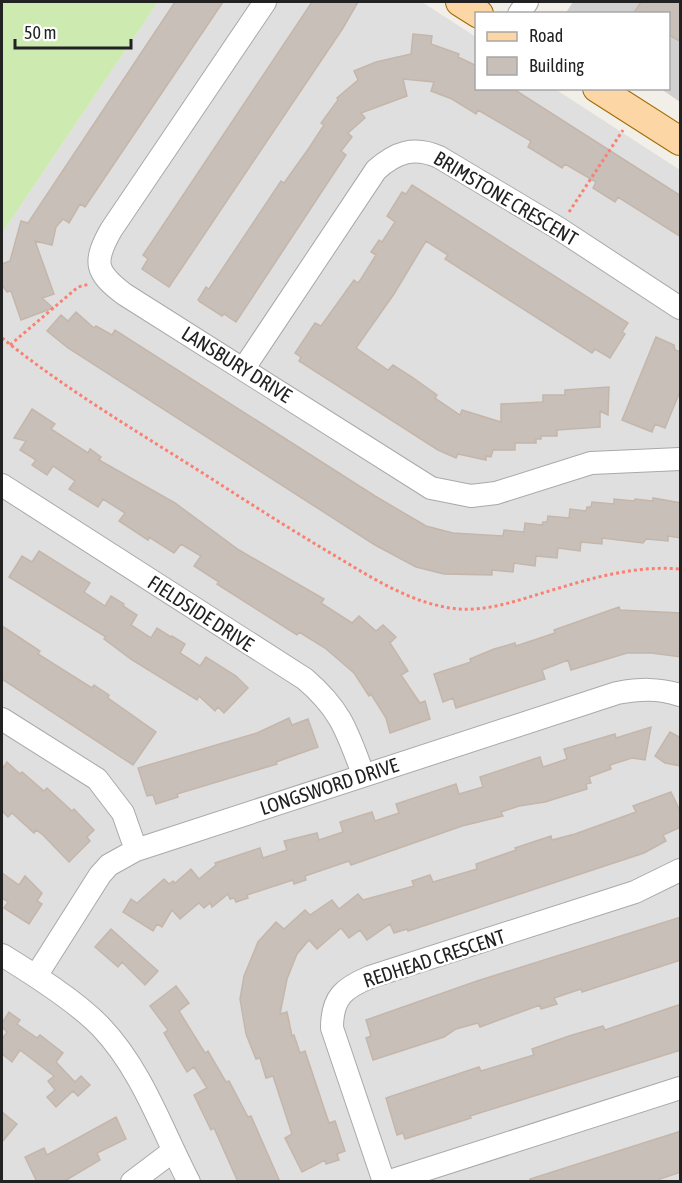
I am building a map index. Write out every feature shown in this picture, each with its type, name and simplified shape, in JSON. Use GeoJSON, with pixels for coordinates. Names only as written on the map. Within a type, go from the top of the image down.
{"type":"FeatureCollection","features":[{"type":"Feature","properties":{"kind":"main road"},"geometry":{"type":"LineString","coordinates":[[460,2],[476,12]]}},
{"type":"Feature","properties":{"kind":"main road"},"geometry":{"type":"LineString","coordinates":[[600,90],[681,141]]}},
{"type":"Feature","properties":{"kind":"street"},"geometry":{"type":"LineString","coordinates":[[106,280],[100,270],[99,253],[111,230],[265,2]]}},
{"type":"Feature","properties":{"kind":"street","name":"BRIMSTONE CRESCENT"},"geometry":{"type":"LineString","coordinates":[[244,368],[376,170],[390,157],[408,151],[425,150],[440,157],[558,228],[681,308]]}},
{"type":"Feature","properties":{"kind":"street","name":"LANSBURY DRIVE"},"geometry":{"type":"LineString","coordinates":[[106,280],[124,294],[418,480],[453,494],[471,496],[496,492],[591,463],[681,459]]}},
{"type":"Feature","properties":{"kind":"street","name":"FIELDSIDE DRIVE"},"geometry":{"type":"LineString","coordinates":[[2,485],[305,679],[326,698],[342,720],[363,774]]}},
{"type":"Feature","properties":{"kind":"street","name":"LONGSWORD DRIVE"},"geometry":{"type":"LineString","coordinates":[[36,976],[95,881],[109,866],[136,850],[363,774],[617,693],[642,688],[681,695]]}},
{"type":"Feature","properties":{"kind":"street"},"geometry":{"type":"LineString","coordinates":[[2,719],[97,779],[123,813],[136,850]]}},
{"type":"Feature","properties":{"kind":"street","name":"REDHEAD CRESCENT"},"geometry":{"type":"LineString","coordinates":[[385,1182],[332,1028],[332,1012],[338,999],[351,985],[635,892],[681,870]]}},
{"type":"Feature","properties":{"kind":"street"},"geometry":{"type":"LineString","coordinates":[[2,955],[36,976],[101,1027],[147,1092],[189,1182]]}},
{"type":"Feature","properties":{"kind":"street"},"geometry":{"type":"LineString","coordinates":[[385,1182],[681,1088]]}},
{"type":"Feature","properties":{"kind":"street"},"geometry":{"type":"LineString","coordinates":[[132,1182],[173,1151]]}},
{"type":"Feature","properties":{"kind":"path"},"geometry":{"type":"LineString","coordinates":[[566,216],[620,133]]}},
{"type":"Feature","properties":{"kind":"path"},"geometry":{"type":"LineString","coordinates":[[10,345],[78,287],[106,280]]}},
{"type":"Feature","properties":{"kind":"path"},"geometry":{"type":"LineString","coordinates":[[2,338],[48,374],[277,521],[376,580],[421,600],[445,607],[473,609],[518,600],[618,572],[641,568],[681,569]]}},
{"type":"Feature","properties":{"kind":"shaded area"},"geometry":{"type":"Polygon","coordinates":[[[158,2],[422,2],[475,36],[475,90],[557,90],[680,170],[680,1181],[2,1182],[2,233],[158,2]]]}},
{"type":"Feature","properties":{"kind":"shaded area"},"geometry":{"type":"Polygon","coordinates":[[[573,2],[680,2],[680,102],[662,90],[670,90],[670,12],[566,12],[573,2]]]}},
{"type":"Feature","properties":{"kind":"green space"},"geometry":{"type":"Polygon","coordinates":[[[2,2],[158,2],[2,233],[2,2]]]}},
{"type":"Feature","properties":{"kind":"building"},"geometry":{"type":"Polygon","coordinates":[[[175,2],[223,2],[85,207],[80,204],[69,223],[63,219],[56,227],[52,245],[35,241],[54,294],[42,298],[53,308],[21,320],[11,291],[7,292],[2,285],[2,264],[10,261],[21,221],[28,223],[175,2]]]}},
{"type":"Feature","properties":{"kind":"building"},"geometry":{"type":"Polygon","coordinates":[[[312,2],[358,2],[343,28],[169,287],[142,269],[148,259],[143,255],[312,2]]]}},
{"type":"Feature","properties":{"kind":"building"},"geometry":{"type":"Polygon","coordinates":[[[641,2],[681,2],[681,42],[670,36],[670,12],[634,12],[641,2]]]}},
{"type":"Feature","properties":{"kind":"building"},"geometry":{"type":"Polygon","coordinates":[[[413,34],[432,36],[431,44],[459,54],[458,57],[475,65],[475,90],[515,90],[681,196],[681,237],[618,197],[615,202],[593,188],[596,182],[565,164],[562,168],[528,147],[531,141],[478,110],[476,114],[452,99],[431,91],[434,82],[403,79],[407,96],[361,113],[365,118],[348,133],[352,137],[341,151],[346,155],[236,322],[200,302],[198,300],[206,287],[209,289],[281,181],[284,183],[309,148],[324,125],[321,123],[338,100],[337,98],[358,80],[354,71],[376,62],[411,54],[413,34]]]}},
{"type":"Feature","properties":{"kind":"building"},"geometry":{"type":"Polygon","coordinates":[[[412,185],[628,323],[622,332],[625,334],[610,358],[595,349],[592,353],[445,259],[448,255],[426,241],[394,294],[356,348],[388,370],[393,365],[412,377],[437,395],[435,398],[460,415],[462,410],[501,422],[501,404],[543,402],[543,395],[565,395],[565,390],[609,387],[608,415],[600,411],[600,427],[557,430],[557,436],[541,436],[541,439],[536,439],[536,443],[515,443],[515,450],[493,450],[491,457],[486,456],[486,460],[458,454],[456,458],[438,450],[299,361],[301,357],[295,353],[315,323],[321,326],[354,280],[358,283],[361,279],[376,255],[371,252],[379,240],[382,242],[395,222],[387,216],[402,192],[406,194],[412,185]]]}},
{"type":"Feature","properties":{"kind":"building"},"geometry":{"type":"Polygon","coordinates":[[[76,312],[94,328],[96,326],[112,335],[115,330],[375,496],[426,526],[453,533],[503,536],[504,530],[524,532],[525,523],[542,525],[543,522],[547,522],[548,516],[569,518],[570,509],[586,511],[587,507],[591,507],[592,502],[614,504],[614,499],[653,501],[653,498],[681,503],[681,538],[668,536],[668,541],[646,539],[643,543],[602,538],[602,544],[581,542],[580,551],[558,548],[557,558],[536,556],[535,566],[514,563],[513,572],[492,570],[492,575],[444,574],[416,567],[375,545],[68,348],[47,331],[61,315],[68,321],[76,312]]]}},
{"type":"Feature","properties":{"kind":"building"},"geometry":{"type":"Polygon","coordinates":[[[656,337],[674,345],[675,350],[681,352],[681,389],[665,428],[655,424],[652,432],[622,420],[656,337]]]}},
{"type":"Feature","properties":{"kind":"building"},"geometry":{"type":"Polygon","coordinates":[[[32,409],[55,424],[51,429],[88,453],[90,449],[101,457],[99,460],[175,503],[239,550],[324,599],[321,603],[352,623],[359,616],[376,631],[383,625],[396,637],[390,643],[408,671],[401,675],[420,703],[425,701],[430,719],[390,733],[386,718],[371,694],[369,696],[354,673],[325,648],[299,632],[297,635],[217,584],[219,582],[194,566],[201,556],[181,544],[174,553],[149,537],[148,540],[119,521],[125,513],[103,499],[98,507],[69,489],[75,481],[53,466],[47,475],[32,465],[36,460],[20,450],[26,441],[14,438],[32,409]]]}},
{"type":"Feature","properties":{"kind":"building"},"geometry":{"type":"Polygon","coordinates":[[[39,551],[90,583],[84,592],[105,606],[111,596],[124,604],[123,606],[137,615],[131,625],[151,638],[157,628],[172,636],[185,644],[180,653],[200,666],[206,657],[236,676],[248,688],[224,713],[218,707],[215,711],[199,696],[197,700],[132,660],[104,639],[106,637],[9,577],[22,556],[32,562],[39,551]]]}},
{"type":"Feature","properties":{"kind":"building"},"geometry":{"type":"Polygon","coordinates":[[[619,607],[620,610],[681,613],[681,657],[627,653],[571,670],[568,660],[542,670],[545,679],[456,708],[453,698],[443,702],[434,674],[471,662],[470,659],[494,649],[515,643],[516,646],[555,633],[554,630],[619,607]]]}},
{"type":"Feature","properties":{"kind":"building"},"geometry":{"type":"Polygon","coordinates":[[[2,626],[40,651],[38,654],[92,688],[94,685],[109,695],[108,698],[156,732],[133,765],[2,679],[2,626]]]}},
{"type":"Feature","properties":{"kind":"building"},"geometry":{"type":"Polygon","coordinates":[[[289,718],[292,725],[308,719],[318,747],[276,762],[277,764],[177,794],[178,797],[156,804],[153,795],[147,796],[138,768],[257,733],[289,718]]]}},
{"type":"Feature","properties":{"kind":"building"},"geometry":{"type":"Polygon","coordinates":[[[651,727],[645,760],[632,758],[610,765],[611,769],[589,777],[591,783],[586,784],[587,789],[545,802],[519,806],[501,812],[503,816],[462,826],[351,865],[349,861],[305,876],[306,880],[294,884],[293,880],[247,895],[248,898],[236,902],[234,898],[230,899],[228,894],[212,907],[210,903],[204,908],[199,903],[180,919],[172,910],[162,927],[157,924],[153,931],[123,912],[131,899],[137,903],[164,879],[169,884],[173,881],[175,883],[191,869],[199,879],[216,865],[215,863],[260,848],[263,858],[287,850],[284,841],[317,833],[319,840],[343,832],[340,822],[372,812],[375,821],[399,813],[396,804],[456,784],[459,794],[483,787],[480,777],[540,757],[543,767],[567,759],[564,749],[615,734],[616,738],[651,727]]]}},
{"type":"Feature","properties":{"kind":"building"},"geometry":{"type":"Polygon","coordinates":[[[670,732],[681,738],[681,766],[665,763],[655,756],[670,732]]]}},
{"type":"Feature","properties":{"kind":"building"},"geometry":{"type":"Polygon","coordinates":[[[7,762],[44,791],[47,788],[72,811],[74,809],[94,830],[87,837],[90,841],[69,862],[43,835],[36,830],[34,833],[12,813],[8,817],[2,811],[2,769],[7,762]]]}},
{"type":"Feature","properties":{"kind":"building"},"geometry":{"type":"Polygon","coordinates":[[[671,792],[681,813],[681,827],[663,835],[666,841],[644,853],[408,931],[407,929],[394,933],[390,924],[367,940],[360,930],[349,938],[341,928],[317,949],[309,940],[297,954],[287,979],[280,1014],[287,1012],[292,1036],[294,1035],[300,1053],[305,1051],[329,1123],[335,1121],[345,1151],[337,1154],[339,1160],[326,1164],[325,1160],[302,1172],[285,1138],[292,1134],[273,1076],[266,1078],[260,1058],[256,1059],[246,1034],[240,999],[244,976],[258,942],[276,922],[284,929],[305,910],[310,915],[332,900],[339,909],[358,894],[363,900],[414,886],[412,881],[430,875],[433,882],[477,869],[476,864],[516,850],[515,848],[551,836],[552,840],[575,834],[636,812],[633,806],[671,792]]]}},
{"type":"Feature","properties":{"kind":"building"},"geometry":{"type":"Polygon","coordinates":[[[2,873],[19,885],[25,876],[42,893],[37,901],[42,904],[29,924],[4,908],[8,902],[2,898],[2,873]]]}},
{"type":"Feature","properties":{"kind":"building"},"geometry":{"type":"Polygon","coordinates":[[[681,917],[681,960],[582,992],[581,989],[554,998],[557,1004],[541,1009],[540,1005],[480,1027],[478,1023],[456,1029],[444,1037],[373,1060],[366,1038],[371,1036],[366,1020],[477,981],[681,917]]]}},
{"type":"Feature","properties":{"kind":"building"},"geometry":{"type":"Polygon","coordinates":[[[111,929],[158,971],[145,985],[122,962],[118,967],[95,947],[111,929]]]}},
{"type":"Feature","properties":{"kind":"building"},"geometry":{"type":"Polygon","coordinates":[[[176,986],[189,1003],[179,1011],[205,1053],[208,1051],[226,1082],[229,1081],[248,1117],[251,1116],[280,1182],[238,1182],[214,1128],[211,1130],[194,1095],[207,1088],[194,1067],[187,1072],[164,1033],[168,1030],[150,1006],[176,986]]]}},
{"type":"Feature","properties":{"kind":"building"},"geometry":{"type":"Polygon","coordinates":[[[681,1004],[681,1050],[470,1116],[471,1118],[405,1139],[403,1133],[397,1135],[386,1098],[479,1067],[481,1071],[534,1055],[532,1049],[569,1036],[603,1026],[605,1030],[681,1004]]]}},
{"type":"Feature","properties":{"kind":"building"},"geometry":{"type":"Polygon","coordinates":[[[9,1012],[20,1020],[17,1024],[37,1038],[40,1035],[63,1053],[56,1062],[75,1082],[81,1076],[90,1085],[78,1096],[73,1091],[56,1107],[47,1097],[55,1090],[48,1081],[54,1076],[20,1050],[12,1062],[2,1054],[2,1039],[7,1032],[2,1027],[2,1023],[9,1012]]]}},
{"type":"Feature","properties":{"kind":"building"},"geometry":{"type":"Polygon","coordinates":[[[2,1112],[17,1124],[2,1142],[2,1112]]]}},
{"type":"Feature","properties":{"kind":"building"},"geometry":{"type":"Polygon","coordinates":[[[116,1117],[126,1139],[97,1153],[100,1160],[63,1182],[37,1182],[25,1157],[44,1148],[47,1155],[116,1117]]]}},
{"type":"Feature","properties":{"kind":"building"},"geometry":{"type":"Polygon","coordinates":[[[681,1131],[681,1172],[660,1179],[660,1182],[530,1182],[530,1179],[681,1131]]]}}]}
